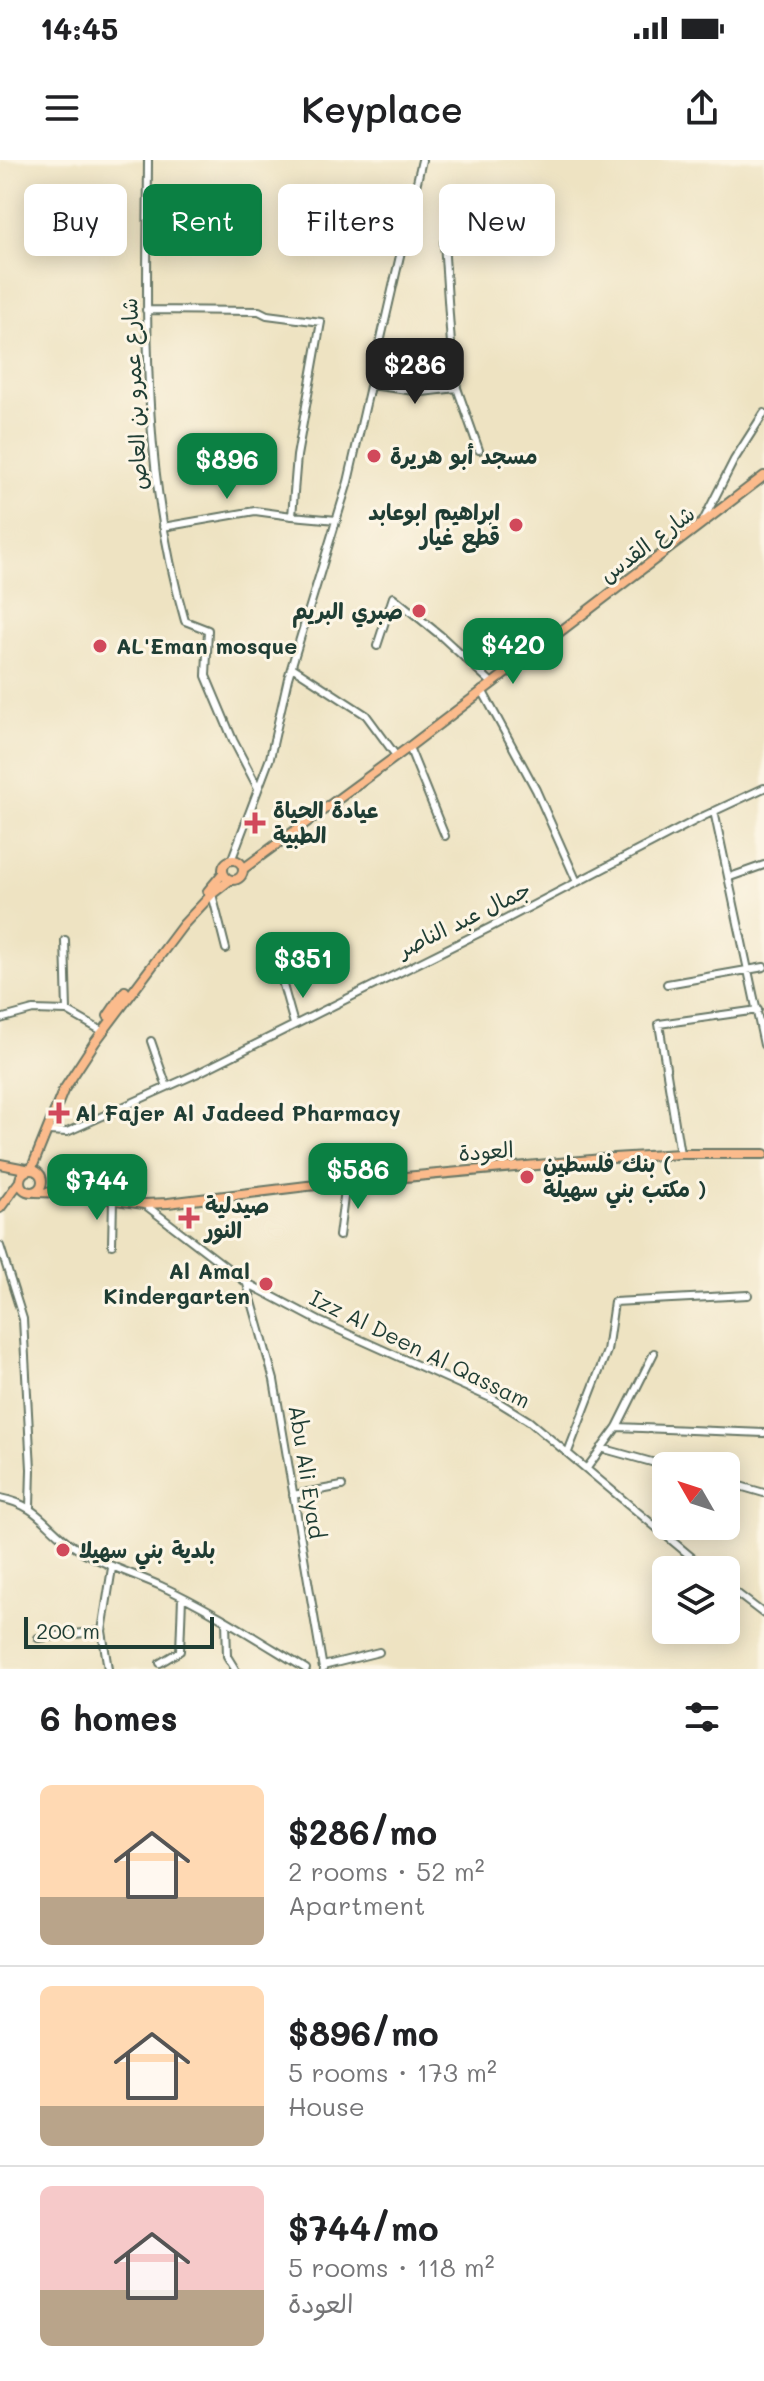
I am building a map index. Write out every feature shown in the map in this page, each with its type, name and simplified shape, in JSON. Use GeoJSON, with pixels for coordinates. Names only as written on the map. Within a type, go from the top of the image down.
{"type":"FeatureCollection","features":[{"type":"Feature","properties":{"kind":"main road","name":"شارع القدس"},"geometry":{"type":"LineString","coordinates":[[243,869],[397,757],[764,476]]}},
{"type":"Feature","properties":{"kind":"main road"},"geometry":{"type":"LineString","coordinates":[[2,1206],[14,1197],[33,1192],[42,1184],[37,1173],[40,1152],[63,1091],[95,1042],[114,1005],[223,873],[224,865],[231,861],[238,862],[243,869],[239,879],[230,880],[212,894],[156,959],[101,1031]]}},
{"type":"Feature","properties":{"kind":"main road"},"geometry":{"type":"LineString","coordinates":[[223,873],[230,880]]}},
{"type":"Feature","properties":{"kind":"main road","name":"العودة"},"geometry":{"type":"LineString","coordinates":[[33,1192],[67,1193],[144,1204],[346,1182],[680,1154],[764,1154]]}},
{"type":"Feature","properties":{"kind":"main road"},"geometry":{"type":"LineString","coordinates":[[5,1165],[37,1173]]}},
{"type":"Feature","properties":{"kind":"main road"},"geometry":{"type":"LineString","coordinates":[[5,1165],[20,1173],[21,1190],[33,1192]]}},
{"type":"Feature","properties":{"kind":"main road"},"geometry":{"type":"LineString","coordinates":[[2,1206],[21,1179],[37,1173]]}},
{"type":"Feature","properties":{"kind":"main road","name":"العودة"},"geometry":{"type":"LineString","coordinates":[[37,1173],[67,1193]]}},
{"type":"Feature","properties":{"kind":"street","name":"شارع عمرو بن العاص"},"geometry":{"type":"LineString","coordinates":[[148,160],[146,310],[154,477],[170,570],[185,621],[208,630],[206,676],[233,740],[258,788]]}},
{"type":"Feature","properties":{"kind":"street"},"geometry":{"type":"LineString","coordinates":[[231,861],[270,758],[292,667],[337,520],[422,160]]}},
{"type":"Feature","properties":{"kind":"street"},"geometry":{"type":"LineString","coordinates":[[445,256],[457,388],[479,450]]}},
{"type":"Feature","properties":{"kind":"street"},"geometry":{"type":"LineString","coordinates":[[146,310],[259,311],[267,315],[321,322],[297,456],[292,516]]}},
{"type":"Feature","properties":{"kind":"street"},"geometry":{"type":"LineString","coordinates":[[371,385],[422,392],[457,388]]}},
{"type":"Feature","properties":{"kind":"street"},"geometry":{"type":"LineString","coordinates":[[702,525],[734,460],[764,413]]}},
{"type":"Feature","properties":{"kind":"street"},"geometry":{"type":"LineString","coordinates":[[163,527],[255,511],[337,520]]}},
{"type":"Feature","properties":{"kind":"street"},"geometry":{"type":"LineString","coordinates":[[377,646],[393,597],[492,683]]}},
{"type":"Feature","properties":{"kind":"street"},"geometry":{"type":"LineString","coordinates":[[292,667],[366,715],[397,757]]}},
{"type":"Feature","properties":{"kind":"street"},"geometry":{"type":"LineString","coordinates":[[482,690],[536,790],[577,882]]}},
{"type":"Feature","properties":{"kind":"street"},"geometry":{"type":"LineString","coordinates":[[409,747],[445,836]]}},
{"type":"Feature","properties":{"kind":"street","name":"جمال عبد الناصر"},"geometry":{"type":"LineString","coordinates":[[48,1131],[67,1132],[167,1087],[764,788]]}},
{"type":"Feature","properties":{"kind":"street"},"geometry":{"type":"LineString","coordinates":[[714,811],[764,1044]]}},
{"type":"Feature","properties":{"kind":"street"},"geometry":{"type":"LineString","coordinates":[[730,877],[764,865]]}},
{"type":"Feature","properties":{"kind":"street"},"geometry":{"type":"LineString","coordinates":[[212,894],[226,949]]}},
{"type":"Feature","properties":{"kind":"street"},"geometry":{"type":"LineString","coordinates":[[65,940],[67,1011]]}},
{"type":"Feature","properties":{"kind":"street"},"geometry":{"type":"LineString","coordinates":[[667,984],[764,967]]}},
{"type":"Feature","properties":{"kind":"street"},"geometry":{"type":"LineString","coordinates":[[283,985],[294,1024]]}},
{"type":"Feature","properties":{"kind":"street"},"geometry":{"type":"LineString","coordinates":[[0,1019],[33,1010],[67,1011],[101,1031]]}},
{"type":"Feature","properties":{"kind":"street"},"geometry":{"type":"LineString","coordinates":[[680,1154],[659,1024],[758,1010]]}},
{"type":"Feature","properties":{"kind":"street"},"geometry":{"type":"LineString","coordinates":[[151,1041],[167,1087]]}},
{"type":"Feature","properties":{"kind":"street"},"geometry":{"type":"LineString","coordinates":[[339,1236],[346,1182]]}},
{"type":"Feature","properties":{"kind":"street"},"geometry":{"type":"LineString","coordinates":[[112,1245],[113,1199]]}},
{"type":"Feature","properties":{"kind":"street","name":"Izz Al Deen Al Qassam"},"geometry":{"type":"LineString","coordinates":[[144,1204],[247,1283],[319,1321],[495,1400],[529,1421],[690,1556]]}},
{"type":"Feature","properties":{"kind":"street"},"geometry":{"type":"LineString","coordinates":[[0,1246],[23,1319],[31,1469],[30,1507]]}},
{"type":"Feature","properties":{"kind":"street","name":"Abu Ali Eyad"},"geometry":{"type":"LineString","coordinates":[[247,1283],[274,1380],[323,1668]]}},
{"type":"Feature","properties":{"kind":"street"},"geometry":{"type":"LineString","coordinates":[[568,1452],[607,1351],[614,1302],[748,1295]]}},
{"type":"Feature","properties":{"kind":"street"},"geometry":{"type":"LineString","coordinates":[[587,1468],[617,1427],[654,1353]]}},
{"type":"Feature","properties":{"kind":"street"},"geometry":{"type":"LineString","coordinates":[[617,1427],[764,1433]]}},
{"type":"Feature","properties":{"kind":"street"},"geometry":{"type":"LineString","coordinates":[[601,1448],[652,1462]]}},
{"type":"Feature","properties":{"kind":"street"},"geometry":{"type":"LineString","coordinates":[[293,1495],[342,1486]]}},
{"type":"Feature","properties":{"kind":"street"},"geometry":{"type":"LineString","coordinates":[[740,1486],[764,1493]]}},
{"type":"Feature","properties":{"kind":"street"},"geometry":{"type":"LineString","coordinates":[[0,1498],[30,1507],[74,1546],[112,1568],[182,1597],[306,1669]]}},
{"type":"Feature","properties":{"kind":"street"},"geometry":{"type":"LineString","coordinates":[[108,1669],[102,1631],[112,1568]]}},
{"type":"Feature","properties":{"kind":"street"},"geometry":{"type":"LineString","coordinates":[[740,1596],[764,1614]]}},
{"type":"Feature","properties":{"kind":"street"},"geometry":{"type":"LineString","coordinates":[[160,1663],[180,1651],[182,1597]]}},
{"type":"Feature","properties":{"kind":"street"},"geometry":{"type":"LineString","coordinates":[[226,1621],[227,1656],[235,1669]]}},
{"type":"Feature","properties":{"kind":"street"},"geometry":{"type":"LineString","coordinates":[[38,1638],[102,1631]]}},
{"type":"Feature","properties":{"kind":"street"},"geometry":{"type":"LineString","coordinates":[[323,1668],[379,1652]]}},
{"type":"Feature","properties":{"kind":"place","name":"مسجد أبو هريرة"},"geometry":{"type":"Point","coordinates":[374,456]}},
{"type":"Feature","properties":{"kind":"place","name":"ابراهيم ابوعابد قطع غيار"},"geometry":{"type":"Point","coordinates":[516,525]}},
{"type":"Feature","properties":{"kind":"place","name":"صبري البريم"},"geometry":{"type":"Point","coordinates":[419,611]}},
{"type":"Feature","properties":{"kind":"place","name":"AL'Eman mosque"},"geometry":{"type":"Point","coordinates":[100,646]}},
{"type":"Feature","properties":{"kind":"place","name":"عيادة الحياة الطبية"},"geometry":{"type":"Point","coordinates":[255,823]}},
{"type":"Feature","properties":{"kind":"place","name":"Al Fajer Al Jadeed Pharmacy"},"geometry":{"type":"Point","coordinates":[59,1113]}},
{"type":"Feature","properties":{"kind":"place","name":"بنك فلسطين ( مكتب بني سهيلة )"},"geometry":{"type":"Point","coordinates":[527,1177]}},
{"type":"Feature","properties":{"kind":"place","name":"صيدلية النور"},"geometry":{"type":"Point","coordinates":[189,1218]}},
{"type":"Feature","properties":{"kind":"place","name":"Al Amal Kindergarten"},"geometry":{"type":"Point","coordinates":[266,1284]}},
{"type":"Feature","properties":{"kind":"place","name":"بلدية بني سهيلا"},"geometry":{"type":"Point","coordinates":[63,1550]}}]}
